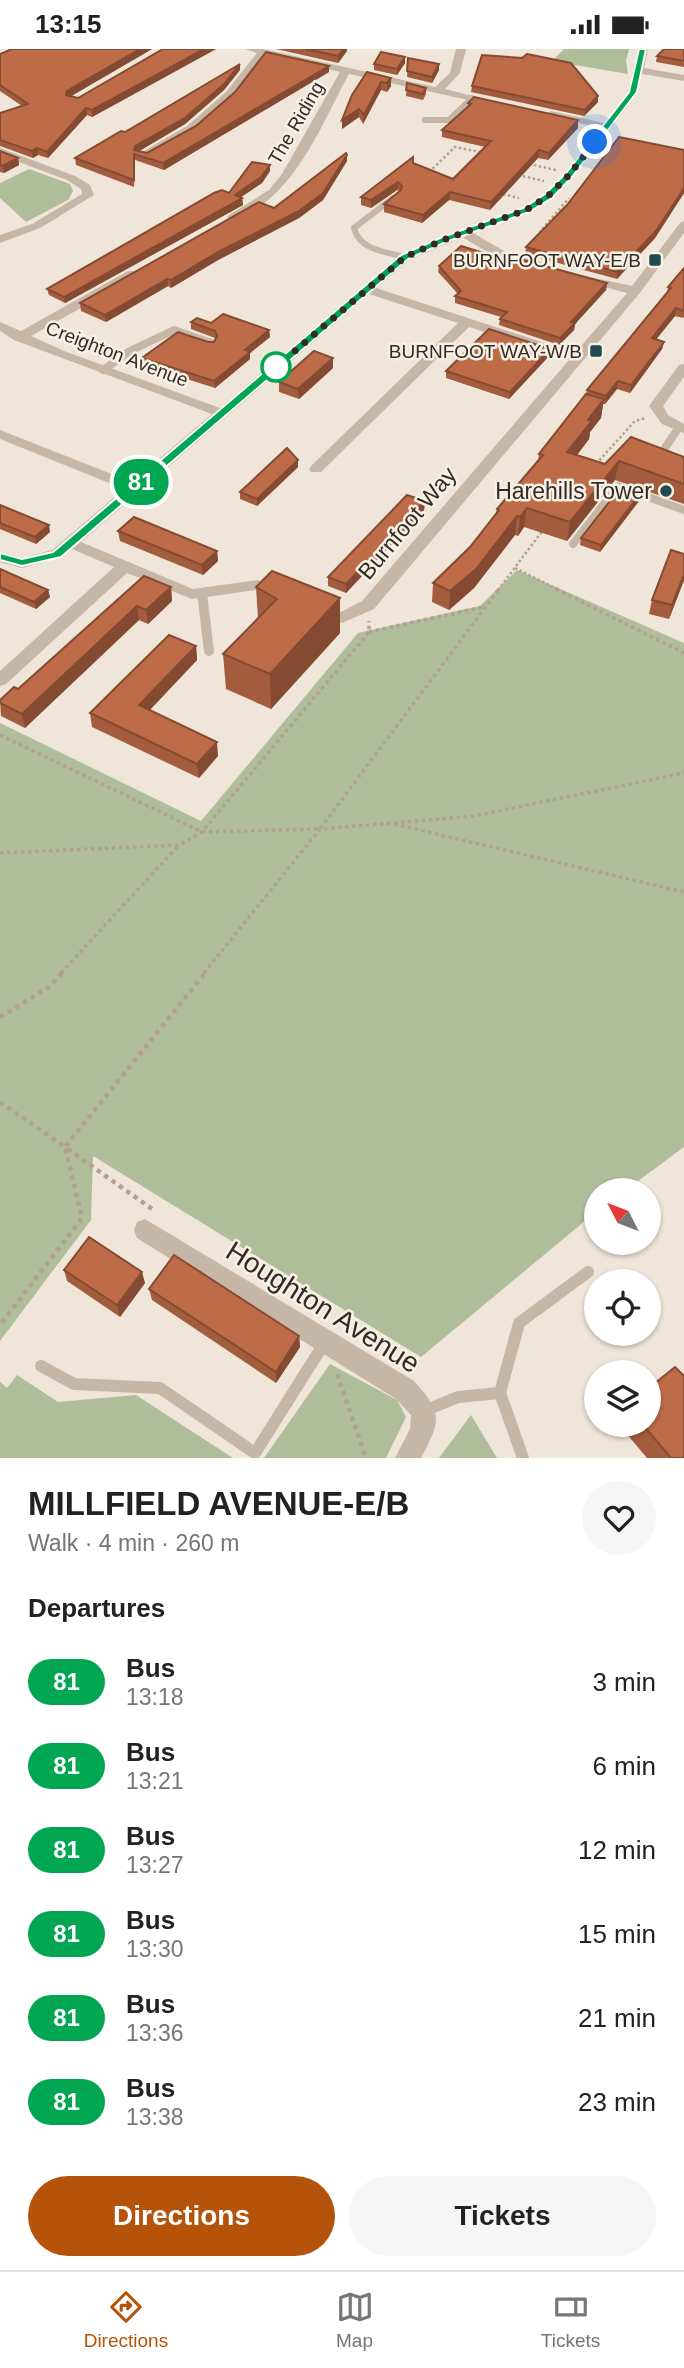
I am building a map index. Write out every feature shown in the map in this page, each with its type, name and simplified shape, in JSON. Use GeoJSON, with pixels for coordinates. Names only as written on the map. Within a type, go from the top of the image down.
{"type":"FeatureCollection","features":[{"type":"Feature","properties":{"kind":"street"},"geometry":{"type":"LineString","coordinates":[[250,49],[513,106]]}},
{"type":"Feature","properties":{"kind":"street"},"geometry":{"type":"LineString","coordinates":[[438,90],[456,73],[461,49]]}},
{"type":"Feature","properties":{"kind":"street"},"geometry":{"type":"LineString","coordinates":[[0,557],[22,563],[39,561],[57,554],[405,257],[498,222],[538,202],[571,173],[633,92],[643,49]]}},
{"type":"Feature","properties":{"kind":"street"},"geometry":{"type":"LineString","coordinates":[[142,155],[191,128],[230,94],[263,52]]}},
{"type":"Feature","properties":{"kind":"street","name":"The Riding"},"geometry":{"type":"LineString","coordinates":[[225,222],[273,192],[287,175],[346,70]]}},
{"type":"Feature","properties":{"kind":"street"},"geometry":{"type":"LineString","coordinates":[[639,70],[684,78]]}},
{"type":"Feature","properties":{"kind":"street"},"geometry":{"type":"LineString","coordinates":[[540,112],[607,127]]}},
{"type":"Feature","properties":{"kind":"street"},"geometry":{"type":"LineString","coordinates":[[0,151],[71,178],[86,187],[88,195],[36,226],[0,239]]}},
{"type":"Feature","properties":{"kind":"street","name":"Burnfoot Way"},"geometry":{"type":"LineString","coordinates":[[70,543],[192,594],[257,585],[342,618],[368,605],[635,291],[684,225]]}},
{"type":"Feature","properties":{"kind":"street"},"geometry":{"type":"LineString","coordinates":[[464,233],[500,254],[547,267]]}},
{"type":"Feature","properties":{"kind":"street"},"geometry":{"type":"LineString","coordinates":[[19,337],[141,269]]}},
{"type":"Feature","properties":{"kind":"street"},"geometry":{"type":"LineString","coordinates":[[572,274],[635,291]]}},
{"type":"Feature","properties":{"kind":"street"},"geometry":{"type":"LineString","coordinates":[[366,289],[577,358]]}},
{"type":"Feature","properties":{"kind":"street"},"geometry":{"type":"LineString","coordinates":[[316,470],[467,322]]}},
{"type":"Feature","properties":{"kind":"street","name":"Creighton Avenue"},"geometry":{"type":"LineString","coordinates":[[0,326],[19,337],[221,413]]}},
{"type":"Feature","properties":{"kind":"street"},"geometry":{"type":"LineString","coordinates":[[682,428],[659,415],[656,406],[684,368]]}},
{"type":"Feature","properties":{"kind":"street"},"geometry":{"type":"LineString","coordinates":[[0,434],[134,488]]}},
{"type":"Feature","properties":{"kind":"street"},"geometry":{"type":"LineString","coordinates":[[0,680],[125,566]]}},
{"type":"Feature","properties":{"kind":"street","name":"Houghton Avenue"},"geometry":{"type":"LineString","coordinates":[[150,1221],[325,1341],[405,1390],[424,1411],[422,1431],[408,1458]]}},
{"type":"Feature","properties":{"kind":"lane"},"geometry":{"type":"LineString","coordinates":[[425,120],[449,120],[472,97]]}},
{"type":"Feature","properties":{"kind":"lane"},"geometry":{"type":"LineString","coordinates":[[396,195],[354,228],[354,236],[359,243],[405,257]]}},
{"type":"Feature","properties":{"kind":"lane"},"geometry":{"type":"LineString","coordinates":[[103,370],[130,351],[174,330],[211,343]]}},
{"type":"Feature","properties":{"kind":"lane"},"geometry":{"type":"LineString","coordinates":[[665,448],[682,428]]}},
{"type":"Feature","properties":{"kind":"lane"},"geometry":{"type":"LineString","coordinates":[[573,544],[618,486],[684,510]]}},
{"type":"Feature","properties":{"kind":"lane"},"geometry":{"type":"LineString","coordinates":[[202,593],[209,651]]}},
{"type":"Feature","properties":{"kind":"lane"},"geometry":{"type":"LineString","coordinates":[[523,1458],[500,1393],[519,1323],[584,1275]]}},
{"type":"Feature","properties":{"kind":"lane"},"geometry":{"type":"LineString","coordinates":[[41,1366],[74,1384],[160,1388],[255,1453],[325,1341]]}},
{"type":"Feature","properties":{"kind":"lane"},"geometry":{"type":"LineString","coordinates":[[424,1411],[458,1397],[500,1393]]}},
{"type":"Feature","properties":{"kind":"path"},"geometry":{"type":"LineString","coordinates":[[435,178],[425,176],[455,147],[495,156]]}},
{"type":"Feature","properties":{"kind":"path"},"geometry":{"type":"LineString","coordinates":[[477,158],[482,153]]}},
{"type":"Feature","properties":{"kind":"path"},"geometry":{"type":"LineString","coordinates":[[520,162],[571,173]]}},
{"type":"Feature","properties":{"kind":"path"},"geometry":{"type":"LineString","coordinates":[[509,173],[560,184]]}},
{"type":"Feature","properties":{"kind":"path"},"geometry":{"type":"LineString","coordinates":[[502,194],[538,202]]}},
{"type":"Feature","properties":{"kind":"path"},"geometry":{"type":"LineString","coordinates":[[594,466],[635,421],[659,415]]}},
{"type":"Feature","properties":{"kind":"path"},"geometry":{"type":"LineString","coordinates":[[65,1147],[320,829],[546,525]]}},
{"type":"Feature","properties":{"kind":"path"},"geometry":{"type":"LineString","coordinates":[[515,568],[684,653]]}},
{"type":"Feature","properties":{"kind":"path"},"geometry":{"type":"LineString","coordinates":[[368,605],[369,632]]}},
{"type":"Feature","properties":{"kind":"path"},"geometry":{"type":"LineString","coordinates":[[0,1017],[49,987],[180,845],[202,832],[369,632],[485,607]]}},
{"type":"Feature","properties":{"kind":"path"},"geometry":{"type":"LineString","coordinates":[[0,735],[202,832],[320,829],[474,816],[684,773]]}},
{"type":"Feature","properties":{"kind":"path"},"geometry":{"type":"LineString","coordinates":[[389,823],[684,892]]}},
{"type":"Feature","properties":{"kind":"path"},"geometry":{"type":"LineString","coordinates":[[0,853],[180,845]]}},
{"type":"Feature","properties":{"kind":"path"},"geometry":{"type":"LineString","coordinates":[[0,1102],[65,1147],[150,1221]]}},
{"type":"Feature","properties":{"kind":"path"},"geometry":{"type":"LineString","coordinates":[[0,1325],[82,1218],[65,1147]]}},
{"type":"Feature","properties":{"kind":"green space"},"geometry":{"type":"Polygon","coordinates":[[[564,49],[629,49],[626,61],[628,74],[558,62],[555,58],[564,49]]]}},
{"type":"Feature","properties":{"kind":"green space"},"geometry":{"type":"Polygon","coordinates":[[[29,169],[70,184],[73,191],[68,200],[26,222],[0,198],[0,183],[29,169]]]}},
{"type":"Feature","properties":{"kind":"green space"},"geometry":{"type":"Polygon","coordinates":[[[517,570],[684,643],[684,1147],[642,1178],[584,1178],[584,1222],[421,1357],[93,1156],[91,1220],[0,1341],[0,723],[201,821],[358,633],[480,606],[517,570]]]}},
{"type":"Feature","properties":{"kind":"green space"},"geometry":{"type":"Polygon","coordinates":[[[330,1364],[397,1400],[406,1417],[386,1458],[264,1458],[330,1364]]]}},
{"type":"Feature","properties":{"kind":"green space"},"geometry":{"type":"Polygon","coordinates":[[[17,1375],[58,1402],[136,1395],[233,1458],[0,1458],[0,1382],[7,1388],[17,1375]]]}},
{"type":"Feature","properties":{"kind":"green space"},"geometry":{"type":"Polygon","coordinates":[[[471,1415],[497,1458],[439,1458],[471,1415]]]}},
{"type":"Feature","properties":{"kind":"building"},"geometry":{"type":"Polygon","coordinates":[[[12,49],[140,49],[67,91],[66,95],[78,98],[163,49],[204,49],[92,110],[86,108],[47,152],[37,148],[32,151],[0,140],[0,113],[28,104],[0,85],[0,54],[12,49]]]}},
{"type":"Feature","properties":{"kind":"building"},"geometry":{"type":"Polygon","coordinates":[[[305,49],[344,49],[338,56],[305,49]]]}},
{"type":"Feature","properties":{"kind":"building"},"geometry":{"type":"Polygon","coordinates":[[[664,49],[684,49],[684,61],[657,56],[664,49]]]}},
{"type":"Feature","properties":{"kind":"building"},"geometry":{"type":"Polygon","coordinates":[[[266,52],[329,66],[163,163],[134,154],[134,180],[75,158],[121,131],[125,132],[240,64],[224,84],[185,118],[135,146],[134,150],[147,153],[196,126],[235,92],[266,52]]]}},
{"type":"Feature","properties":{"kind":"building"},"geometry":{"type":"Polygon","coordinates":[[[381,52],[405,57],[397,69],[374,64],[381,52]]]}},
{"type":"Feature","properties":{"kind":"building"},"geometry":{"type":"Polygon","coordinates":[[[527,54],[571,63],[598,96],[585,110],[472,86],[482,55],[522,58],[527,54]]]}},
{"type":"Feature","properties":{"kind":"building"},"geometry":{"type":"Polygon","coordinates":[[[408,58],[439,64],[432,77],[407,71],[408,58]]]}},
{"type":"Feature","properties":{"kind":"building"},"geometry":{"type":"Polygon","coordinates":[[[367,72],[391,78],[387,83],[381,82],[364,115],[359,109],[342,120],[352,95],[367,72]]]}},
{"type":"Feature","properties":{"kind":"building"},"geometry":{"type":"Polygon","coordinates":[[[407,83],[426,88],[423,94],[406,90],[407,83]]]}},
{"type":"Feature","properties":{"kind":"building"},"geometry":{"type":"Polygon","coordinates":[[[474,97],[578,120],[549,153],[539,150],[491,202],[450,192],[423,215],[384,204],[401,190],[402,186],[398,182],[371,200],[361,197],[413,157],[413,163],[453,179],[491,141],[442,130],[471,104],[468,103],[474,97]]]}},
{"type":"Feature","properties":{"kind":"building"},"geometry":{"type":"Polygon","coordinates":[[[619,137],[684,150],[684,188],[656,231],[617,272],[526,247],[567,205],[619,137]]]}},
{"type":"Feature","properties":{"kind":"building"},"geometry":{"type":"Polygon","coordinates":[[[0,151],[18,158],[0,165],[0,151]]]}},
{"type":"Feature","properties":{"kind":"building"},"geometry":{"type":"Polygon","coordinates":[[[346,153],[323,193],[299,211],[218,252],[171,280],[167,279],[105,315],[80,303],[259,202],[274,208],[346,153]]]}},
{"type":"Feature","properties":{"kind":"building"},"geometry":{"type":"Polygon","coordinates":[[[252,162],[270,165],[261,177],[235,195],[242,198],[64,297],[47,289],[214,193],[222,190],[229,193],[252,162]]]}},
{"type":"Feature","properties":{"kind":"building"},"geometry":{"type":"Polygon","coordinates":[[[461,246],[513,262],[516,258],[607,283],[560,338],[500,319],[507,312],[455,296],[461,291],[439,266],[461,246]]]}},
{"type":"Feature","properties":{"kind":"building"},"geometry":{"type":"Polygon","coordinates":[[[684,268],[684,311],[676,308],[652,338],[664,342],[631,385],[618,381],[606,396],[587,390],[671,288],[668,287],[684,268]]]}},
{"type":"Feature","properties":{"kind":"building"},"geometry":{"type":"Polygon","coordinates":[[[223,314],[269,330],[245,350],[250,352],[214,381],[142,358],[178,332],[214,342],[217,336],[215,331],[191,322],[197,318],[211,323],[223,314]]]}},
{"type":"Feature","properties":{"kind":"building"},"geometry":{"type":"Polygon","coordinates":[[[489,329],[550,349],[510,392],[446,371],[489,329]]]}},
{"type":"Feature","properties":{"kind":"building"},"geometry":{"type":"Polygon","coordinates":[[[314,351],[333,358],[298,389],[279,382],[314,351]]]}},
{"type":"Feature","properties":{"kind":"building"},"geometry":{"type":"Polygon","coordinates":[[[586,394],[604,399],[588,420],[592,421],[567,452],[605,464],[631,437],[684,457],[684,484],[619,461],[570,522],[527,508],[520,517],[517,516],[476,569],[450,591],[433,583],[470,547],[499,510],[497,509],[543,455],[539,454],[586,394]]]}},
{"type":"Feature","properties":{"kind":"building"},"geometry":{"type":"Polygon","coordinates":[[[287,448],[298,460],[257,499],[240,492],[287,448]]]}},
{"type":"Feature","properties":{"kind":"building"},"geometry":{"type":"Polygon","coordinates":[[[621,487],[640,494],[601,545],[581,538],[621,487]]]}},
{"type":"Feature","properties":{"kind":"building"},"geometry":{"type":"Polygon","coordinates":[[[407,495],[425,501],[346,584],[328,577],[407,495]]]}},
{"type":"Feature","properties":{"kind":"building"},"geometry":{"type":"Polygon","coordinates":[[[0,505],[49,525],[35,537],[0,523],[0,505]]]}},
{"type":"Feature","properties":{"kind":"building"},"geometry":{"type":"Polygon","coordinates":[[[134,517],[217,551],[202,565],[118,531],[134,517]]]}},
{"type":"Feature","properties":{"kind":"building"},"geometry":{"type":"Polygon","coordinates":[[[671,550],[684,554],[684,574],[672,605],[652,600],[671,550]]]}},
{"type":"Feature","properties":{"kind":"building"},"geometry":{"type":"Polygon","coordinates":[[[0,569],[48,590],[34,602],[0,587],[0,569]]]}},
{"type":"Feature","properties":{"kind":"building"},"geometry":{"type":"Polygon","coordinates":[[[272,571],[340,598],[270,674],[223,654],[277,599],[256,587],[272,571]]]}},
{"type":"Feature","properties":{"kind":"building"},"geometry":{"type":"Polygon","coordinates":[[[144,576],[171,587],[146,610],[137,606],[22,714],[0,703],[14,687],[18,689],[144,576]]]}},
{"type":"Feature","properties":{"kind":"building"},"geometry":{"type":"Polygon","coordinates":[[[169,635],[196,646],[139,705],[217,742],[197,764],[90,713],[169,635]]]}},
{"type":"Feature","properties":{"kind":"building"},"geometry":{"type":"Polygon","coordinates":[[[89,1237],[142,1272],[117,1305],[64,1270],[89,1237]]]}},
{"type":"Feature","properties":{"kind":"building"},"geometry":{"type":"Polygon","coordinates":[[[174,1255],[299,1336],[276,1372],[149,1289],[174,1255]]]}},
{"type":"Feature","properties":{"kind":"building"},"geometry":{"type":"Polygon","coordinates":[[[675,1367],[684,1376],[684,1458],[671,1458],[653,1437],[661,1437],[661,1378],[675,1367]]]}},
{"type":"Feature","properties":{"kind":"bus line","name":"81"},"geometry":{"type":"LineString","coordinates":[[0,557],[22,563],[39,561],[57,554],[405,257],[443,240],[498,222],[526,210],[548,196],[569,175],[633,92],[643,49]]}},
{"type":"Feature","properties":{"kind":"place","name":"BURNFOOT WAY-E/B"},"geometry":{"type":"Point","coordinates":[655,260]}},
{"type":"Feature","properties":{"kind":"place","name":"BURNFOOT WAY-W/B"},"geometry":{"type":"Point","coordinates":[596,351]}},
{"type":"Feature","properties":{"kind":"place","name":"Harehills Tower"},"geometry":{"type":"Point","coordinates":[666,491]}},
{"type":"Feature","properties":{"kind":"route"},"geometry":{"type":"LineString","coordinates":[[276,367],[405,257],[443,240],[498,222],[526,210],[548,196],[595,142]]}}]}
